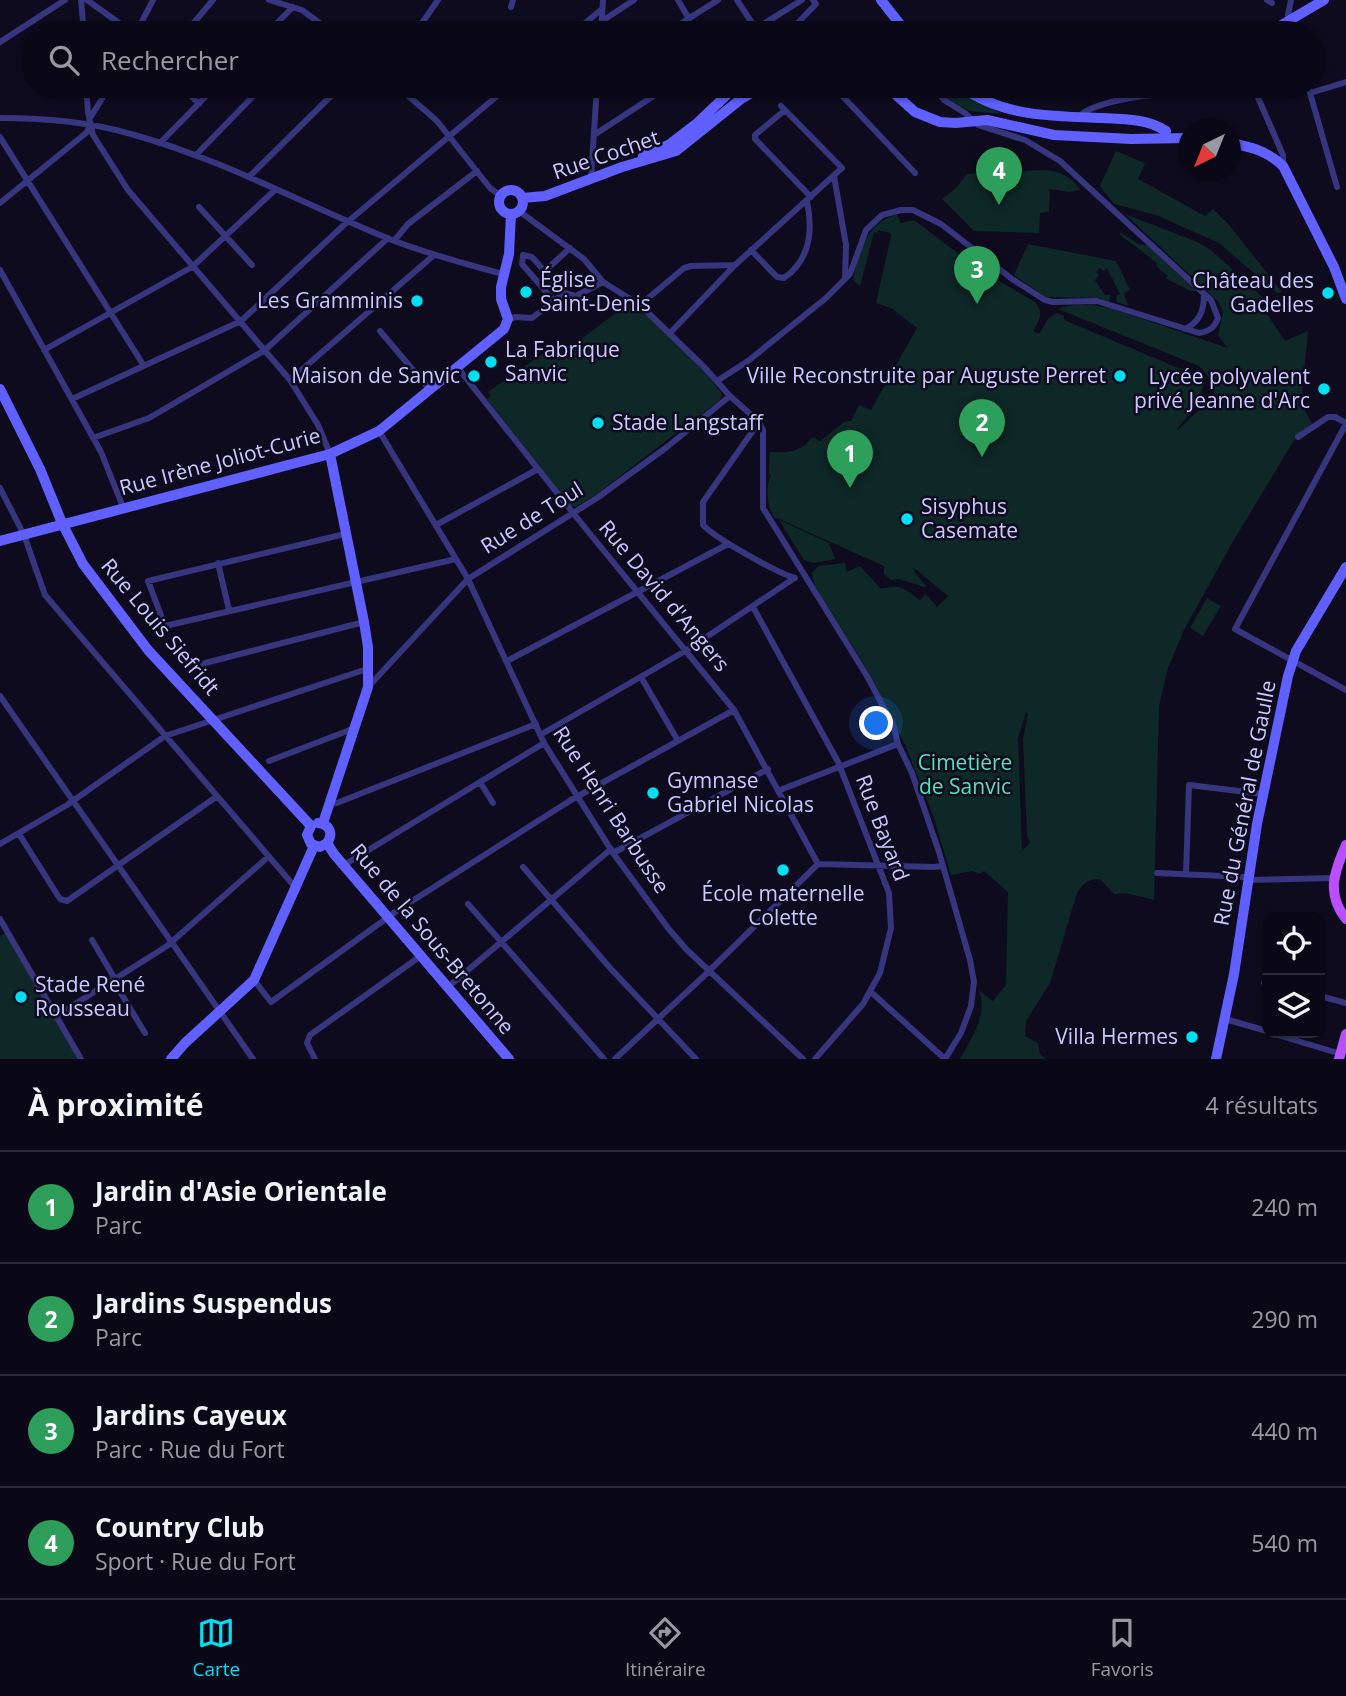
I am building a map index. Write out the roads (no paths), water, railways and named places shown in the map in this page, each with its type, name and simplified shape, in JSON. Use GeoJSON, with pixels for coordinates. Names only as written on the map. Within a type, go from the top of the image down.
{"type":"FeatureCollection","features":[{"type":"Feature","properties":{"kind":"main road"},"geometry":{"type":"LineString","coordinates":[[1346,845],[1333,878],[1333,893],[1338,908],[1346,919]]}},
{"type":"Feature","properties":{"kind":"main road"},"geometry":{"type":"LineString","coordinates":[[1340,1057],[1346,1034]]}},
{"type":"Feature","properties":{"kind":"street"},"geometry":{"type":"LineString","coordinates":[[32,21],[65,0]]}},
{"type":"Feature","properties":{"kind":"street"},"geometry":{"type":"LineString","coordinates":[[81,0],[83,21]]}},
{"type":"Feature","properties":{"kind":"street"},"geometry":{"type":"LineString","coordinates":[[87,0],[118,21]]}},
{"type":"Feature","properties":{"kind":"street"},"geometry":{"type":"LineString","coordinates":[[142,21],[153,0]]}},
{"type":"Feature","properties":{"kind":"street"},"geometry":{"type":"LineString","coordinates":[[195,21],[213,0]]}},
{"type":"Feature","properties":{"kind":"street"},"geometry":{"type":"LineString","coordinates":[[269,0],[302,10],[317,21]]}},
{"type":"Feature","properties":{"kind":"street"},"geometry":{"type":"LineString","coordinates":[[423,21],[438,0]]}},
{"type":"Feature","properties":{"kind":"street"},"geometry":{"type":"LineString","coordinates":[[601,21],[603,0]]}},
{"type":"Feature","properties":{"kind":"street"},"geometry":{"type":"LineString","coordinates":[[601,21],[634,0]]}},
{"type":"Feature","properties":{"kind":"street"},"geometry":{"type":"LineString","coordinates":[[678,0],[689,19]]}},
{"type":"Feature","properties":{"kind":"street"},"geometry":{"type":"LineString","coordinates":[[686,21],[718,0]]}},
{"type":"Feature","properties":{"kind":"street"},"geometry":{"type":"LineString","coordinates":[[737,0],[751,21]]}},
{"type":"Feature","properties":{"kind":"street"},"geometry":{"type":"LineString","coordinates":[[769,21],[802,0]]}},
{"type":"Feature","properties":{"kind":"street"},"geometry":{"type":"LineString","coordinates":[[800,21],[816,4],[813,0]]}},
{"type":"Feature","properties":{"kind":"street"},"geometry":{"type":"LineString","coordinates":[[881,0],[898,21]]}},
{"type":"Feature","properties":{"kind":"street"},"geometry":{"type":"LineString","coordinates":[[1292,0],[1289,21],[1324,0]]}},
{"type":"Feature","properties":{"kind":"street"},"geometry":{"type":"LineString","coordinates":[[279,21],[293,7]]}},
{"type":"Feature","properties":{"kind":"street"},"geometry":{"type":"LineString","coordinates":[[588,21],[602,9]]}},
{"type":"Feature","properties":{"kind":"street"},"geometry":{"type":"LineString","coordinates":[[0,42],[21,28]]}},
{"type":"Feature","properties":{"kind":"street"},"geometry":{"type":"LineString","coordinates":[[1325,86],[1346,82]]}},
{"type":"Feature","properties":{"kind":"street"},"geometry":{"type":"LineString","coordinates":[[88,98],[90,127],[140,207],[290,380],[318,425],[330,454],[364,622],[368,647],[368,687],[323,823]]}},
{"type":"Feature","properties":{"kind":"street"},"geometry":{"type":"LineString","coordinates":[[90,118],[102,98]]}},
{"type":"Feature","properties":{"kind":"street"},"geometry":{"type":"LineString","coordinates":[[193,98],[199,104]]}},
{"type":"Feature","properties":{"kind":"street"},"geometry":{"type":"LineString","coordinates":[[160,143],[205,98]]}},
{"type":"Feature","properties":{"kind":"street"},"geometry":{"type":"LineString","coordinates":[[196,155],[252,98]]}},
{"type":"Feature","properties":{"kind":"street"},"geometry":{"type":"LineString","coordinates":[[249,177],[329,98]]}},
{"type":"Feature","properties":{"kind":"street"},"geometry":{"type":"LineString","coordinates":[[411,98],[437,121],[490,188],[501,196]]}},
{"type":"Feature","properties":{"kind":"street"},"geometry":{"type":"LineString","coordinates":[[72,399],[241,321],[349,221],[495,98]]}},
{"type":"Feature","properties":{"kind":"street"},"geometry":{"type":"LineString","coordinates":[[591,178],[596,98]]}},
{"type":"Feature","properties":{"kind":"street"},"geometry":{"type":"LineString","coordinates":[[594,135],[651,98]]}},
{"type":"Feature","properties":{"kind":"street"},"geometry":{"type":"LineString","coordinates":[[622,167],[670,144],[723,98]]}},
{"type":"Feature","properties":{"kind":"street","name":"Rue Cochet"},"geometry":{"type":"LineString","coordinates":[[522,198],[545,196],[622,167],[676,151],[743,98]]}},
{"type":"Feature","properties":{"kind":"street"},"geometry":{"type":"LineString","coordinates":[[844,98],[915,173]]}},
{"type":"Feature","properties":{"kind":"street"},"geometry":{"type":"LineString","coordinates":[[902,98],[923,114],[944,118],[971,119],[985,114],[1047,129],[1178,135]]}},
{"type":"Feature","properties":{"kind":"street"},"geometry":{"type":"LineString","coordinates":[[906,98],[923,114]]}},
{"type":"Feature","properties":{"kind":"street"},"geometry":{"type":"LineString","coordinates":[[717,381],[826,298],[850,274],[866,230],[874,221],[891,212],[913,210],[941,224],[1012,279],[1045,300],[1097,301],[1116,305],[1199,333],[1208,332],[1214,327],[1218,318],[1216,309],[1204,294],[1060,161],[1025,140],[978,125],[942,98]]}},
{"type":"Feature","properties":{"kind":"street"},"geometry":{"type":"LineString","coordinates":[[981,98],[1008,110],[1046,116],[1125,119],[1156,124],[1166,134]]}},
{"type":"Feature","properties":{"kind":"street"},"geometry":{"type":"LineString","coordinates":[[1078,117],[1085,111],[1110,102],[1142,98]]}},
{"type":"Feature","properties":{"kind":"street"},"geometry":{"type":"LineString","coordinates":[[1257,98],[1283,155],[1283,166]]}},
{"type":"Feature","properties":{"kind":"street"},"geometry":{"type":"LineString","coordinates":[[1312,98],[1337,187]]}},
{"type":"Feature","properties":{"kind":"street"},"geometry":{"type":"LineString","coordinates":[[670,333],[735,265],[751,250],[809,199],[842,168],[783,108],[755,135],[755,139],[809,199],[809,243],[794,271],[784,278],[777,277],[751,250]]}},
{"type":"Feature","properties":{"kind":"street"},"geometry":{"type":"LineString","coordinates":[[0,118],[39,118],[129,133],[196,155],[391,239],[434,255],[503,274]]}},
{"type":"Feature","properties":{"kind":"street"},"geometry":{"type":"LineString","coordinates":[[0,203],[90,127]]}},
{"type":"Feature","properties":{"kind":"street"},"geometry":{"type":"LineString","coordinates":[[0,137],[144,366]]}},
{"type":"Feature","properties":{"kind":"street"},"geometry":{"type":"LineString","coordinates":[[1241,145],[1258,148],[1272,155],[1283,166],[1334,267],[1346,299]]}},
{"type":"Feature","properties":{"kind":"street"},"geometry":{"type":"LineString","coordinates":[[93,438],[149,418],[265,350],[408,224],[477,171]]}},
{"type":"Feature","properties":{"kind":"street"},"geometry":{"type":"LineString","coordinates":[[834,176],[846,245],[845,279]]}},
{"type":"Feature","properties":{"kind":"street"},"geometry":{"type":"LineString","coordinates":[[44,350],[192,267],[276,189]]}},
{"type":"Feature","properties":{"kind":"street"},"geometry":{"type":"LineString","coordinates":[[564,293],[532,318],[508,319],[501,299],[503,274],[515,213],[523,205],[519,193],[506,191],[501,196],[501,208],[515,213],[570,248],[584,259],[603,282],[640,305],[759,422],[765,435],[763,508],[867,676],[894,727],[943,866],[974,982],[971,1006],[961,1033],[945,1059],[871,992]]}},
{"type":"Feature","properties":{"kind":"street"},"geometry":{"type":"LineString","coordinates":[[199,207],[252,265]]}},
{"type":"Feature","properties":{"kind":"street"},"geometry":{"type":"LineString","coordinates":[[545,271],[570,248]]}},
{"type":"Feature","properties":{"kind":"street"},"geometry":{"type":"LineString","coordinates":[[290,380],[434,255]]}},
{"type":"Feature","properties":{"kind":"street"},"geometry":{"type":"LineString","coordinates":[[554,302],[522,264],[523,256],[533,257],[564,293],[576,296],[603,282]]}},
{"type":"Feature","properties":{"kind":"street"},"geometry":{"type":"LineString","coordinates":[[640,305],[684,268],[735,265]]}},
{"type":"Feature","properties":{"kind":"street"},"geometry":{"type":"LineString","coordinates":[[0,270],[93,438],[122,507]]}},
{"type":"Feature","properties":{"kind":"street"},"geometry":{"type":"LineString","coordinates":[[1185,329],[1198,320],[1204,294]]}},
{"type":"Feature","properties":{"kind":"street","name":"Rue Irène Joliot-Curie"},"geometry":{"type":"LineString","coordinates":[[0,541],[330,454],[379,431],[504,329],[508,319]]}},
{"type":"Feature","properties":{"kind":"street"},"geometry":{"type":"LineString","coordinates":[[380,331],[430,390]]}},
{"type":"Feature","properties":{"kind":"street","name":"Rue David d'Angers"},"geometry":{"type":"LineString","coordinates":[[458,368],[734,710],[818,864]]}},
{"type":"Feature","properties":{"kind":"street","name":"Rue Louis Siefridt"},"geometry":{"type":"LineString","coordinates":[[0,389],[44,476],[76,554],[148,650],[311,826]]}},
{"type":"Feature","properties":{"kind":"street","name":"Rue de Toul"},"geometry":{"type":"LineString","coordinates":[[368,687],[468,579],[573,513],[667,447],[730,396]]}},
{"type":"Feature","properties":{"kind":"street"},"geometry":{"type":"LineString","coordinates":[[1298,437],[1328,417],[1335,416],[1346,424],[1235,629],[1346,690]]}},
{"type":"Feature","properties":{"kind":"street"},"geometry":{"type":"LineString","coordinates":[[759,422],[703,502],[703,524],[711,534],[793,579]]}},
{"type":"Feature","properties":{"kind":"street","name":"Rue Henri Barbusse"},"geometry":{"type":"LineString","coordinates":[[379,431],[468,579],[544,743],[612,851],[668,928],[709,971],[803,1059]]}},
{"type":"Feature","properties":{"kind":"street"},"geometry":{"type":"LineString","coordinates":[[436,525],[538,469]]}},
{"type":"Feature","properties":{"kind":"street"},"geometry":{"type":"LineString","coordinates":[[0,488],[24,535],[45,596],[295,887]]}},
{"type":"Feature","properties":{"kind":"street"},"geometry":{"type":"LineString","coordinates":[[345,534],[148,581],[165,625],[456,559]]}},
{"type":"Feature","properties":{"kind":"street"},"geometry":{"type":"LineString","coordinates":[[507,661],[728,544]]}},
{"type":"Feature","properties":{"kind":"street"},"geometry":{"type":"LineString","coordinates":[[218,563],[229,610]]}},
{"type":"Feature","properties":{"kind":"street","name":"Rue du Général de Gaulle"},"geometry":{"type":"LineString","coordinates":[[1216,1059],[1226,1018],[1263,794],[1292,661],[1340,584],[1346,567]]}},
{"type":"Feature","properties":{"kind":"street"},"geometry":{"type":"LineString","coordinates":[[540,735],[687,650],[804,574]]}},
{"type":"Feature","properties":{"kind":"street","name":"Rue Bayard"},"geometry":{"type":"LineString","coordinates":[[753,607],[840,767],[888,893],[891,928],[881,968],[871,992],[815,1059]]}},
{"type":"Feature","properties":{"kind":"street"},"geometry":{"type":"LineString","coordinates":[[186,668],[364,622]]}},
{"type":"Feature","properties":{"kind":"street"},"geometry":{"type":"LineString","coordinates":[[0,844],[72,800],[165,736],[367,669]]}},
{"type":"Feature","properties":{"kind":"street"},"geometry":{"type":"LineString","coordinates":[[641,677],[678,741]]}},
{"type":"Feature","properties":{"kind":"street"},"geometry":{"type":"LineString","coordinates":[[0,696],[253,1059]]}},
{"type":"Feature","properties":{"kind":"street"},"geometry":{"type":"LineString","coordinates":[[254,980],[271,1002],[398,910],[577,797],[734,710]]}},
{"type":"Feature","properties":{"kind":"street"},"geometry":{"type":"LineString","coordinates":[[330,802],[337,803],[536,724]]}},
{"type":"Feature","properties":{"kind":"street"},"geometry":{"type":"LineString","coordinates":[[269,761],[355,728]]}},
{"type":"Feature","properties":{"kind":"street"},"geometry":{"type":"LineString","coordinates":[[344,865],[544,743]]}},
{"type":"Feature","properties":{"kind":"street"},"geometry":{"type":"LineString","coordinates":[[780,790],[898,744]]}},
{"type":"Feature","properties":{"kind":"street"},"geometry":{"type":"LineString","coordinates":[[448,987],[612,851],[768,769]]}},
{"type":"Feature","properties":{"kind":"street"},"geometry":{"type":"LineString","coordinates":[[480,782],[493,803]]}},
{"type":"Feature","properties":{"kind":"street"},"geometry":{"type":"LineString","coordinates":[[1186,874],[1189,785],[1263,794]]}},
{"type":"Feature","properties":{"kind":"street"},"geometry":{"type":"LineString","coordinates":[[19,834],[60,899],[67,901],[216,796]]}},
{"type":"Feature","properties":{"kind":"street"},"geometry":{"type":"LineString","coordinates":[[323,823],[331,832],[327,843],[320,847],[314,846],[307,835],[311,826],[323,823]]}},
{"type":"Feature","properties":{"kind":"street","name":"Rue de la Sous-Bretonne"},"geometry":{"type":"LineString","coordinates":[[327,843],[509,1059]]}},
{"type":"Feature","properties":{"kind":"street"},"geometry":{"type":"LineString","coordinates":[[171,1059],[254,980],[314,846]]}},
{"type":"Feature","properties":{"kind":"street"},"geometry":{"type":"LineString","coordinates":[[56,1016],[171,943],[268,857]]}},
{"type":"Feature","properties":{"kind":"street"},"geometry":{"type":"LineString","coordinates":[[615,1059],[818,864],[943,866]]}},
{"type":"Feature","properties":{"kind":"street"},"geometry":{"type":"LineString","coordinates":[[523,867],[611,970],[696,1059]]}},
{"type":"Feature","properties":{"kind":"street"},"geometry":{"type":"LineString","coordinates":[[1157,873],[1244,877],[1249,880],[1333,878]]}},
{"type":"Feature","properties":{"kind":"street"},"geometry":{"type":"LineString","coordinates":[[468,904],[604,1059]]}},
{"type":"Feature","properties":{"kind":"street"},"geometry":{"type":"LineString","coordinates":[[0,919],[81,1059]]}},
{"type":"Feature","properties":{"kind":"street"},"geometry":{"type":"LineString","coordinates":[[92,940],[145,1034]]}},
{"type":"Feature","properties":{"kind":"street"},"geometry":{"type":"LineString","coordinates":[[315,1059],[307,1043],[310,1035],[422,955]]}},
{"type":"Feature","properties":{"kind":"street"},"geometry":{"type":"LineString","coordinates":[[1325,997],[1346,1003]]}},
{"type":"Feature","properties":{"kind":"street"},"geometry":{"type":"LineString","coordinates":[[1226,1018],[1262,1030]]}},
{"type":"Feature","properties":{"kind":"street"},"geometry":{"type":"LineString","coordinates":[[1286,1038],[1340,1057]]}},
{"type":"Feature","properties":{"kind":"place","name":"Country Club"},"geometry":{"type":"Point","coordinates":[999,205]}},
{"type":"Feature","properties":{"kind":"place","name":"Église Saint-Denis"},"geometry":{"type":"Point","coordinates":[526,292]}},
{"type":"Feature","properties":{"kind":"place","name":"Château des Gadelles"},"geometry":{"type":"Point","coordinates":[1328,293]}},
{"type":"Feature","properties":{"kind":"place","name":"Les Gramminis"},"geometry":{"type":"Point","coordinates":[417,301]}},
{"type":"Feature","properties":{"kind":"place","name":"Jardins Cayeux"},"geometry":{"type":"Point","coordinates":[977,304]}},
{"type":"Feature","properties":{"kind":"place","name":"La Fabrique Sanvic"},"geometry":{"type":"Point","coordinates":[491,362]}},
{"type":"Feature","properties":{"kind":"place","name":"Maison de Sanvic"},"geometry":{"type":"Point","coordinates":[474,376]}},
{"type":"Feature","properties":{"kind":"place","name":"Ville Reconstruite par Auguste Perret"},"geometry":{"type":"Point","coordinates":[1120,376]}},
{"type":"Feature","properties":{"kind":"place","name":"Lycée polyvalent privé Jeanne d'Arc"},"geometry":{"type":"Point","coordinates":[1324,389]}},
{"type":"Feature","properties":{"kind":"place","name":"Stade Langstaff"},"geometry":{"type":"Point","coordinates":[598,423]}},
{"type":"Feature","properties":{"kind":"place","name":"Jardins Suspendus"},"geometry":{"type":"Point","coordinates":[982,457]}},
{"type":"Feature","properties":{"kind":"place","name":"Jardin d'Asie Orientale"},"geometry":{"type":"Point","coordinates":[850,488]}},
{"type":"Feature","properties":{"kind":"place","name":"Sisyphus Casemate"},"geometry":{"type":"Point","coordinates":[907,519]}},
{"type":"Feature","properties":{"kind":"place","name":"Gymnase Gabriel Nicolas"},"geometry":{"type":"Point","coordinates":[653,793]}},
{"type":"Feature","properties":{"kind":"place","name":"École maternelle Colette"},"geometry":{"type":"Point","coordinates":[783,870]}},
{"type":"Feature","properties":{"kind":"place","name":"Stade René Rousseau"},"geometry":{"type":"Point","coordinates":[21,997]}},
{"type":"Feature","properties":{"kind":"place","name":"Villa Hermes"},"geometry":{"type":"Point","coordinates":[1192,1037]}},
{"type":"Feature","properties":{"kind":"park label","name":"Cimetière de Sanvic"},"geometry":{"type":"Point","coordinates":[965,775]}}]}
